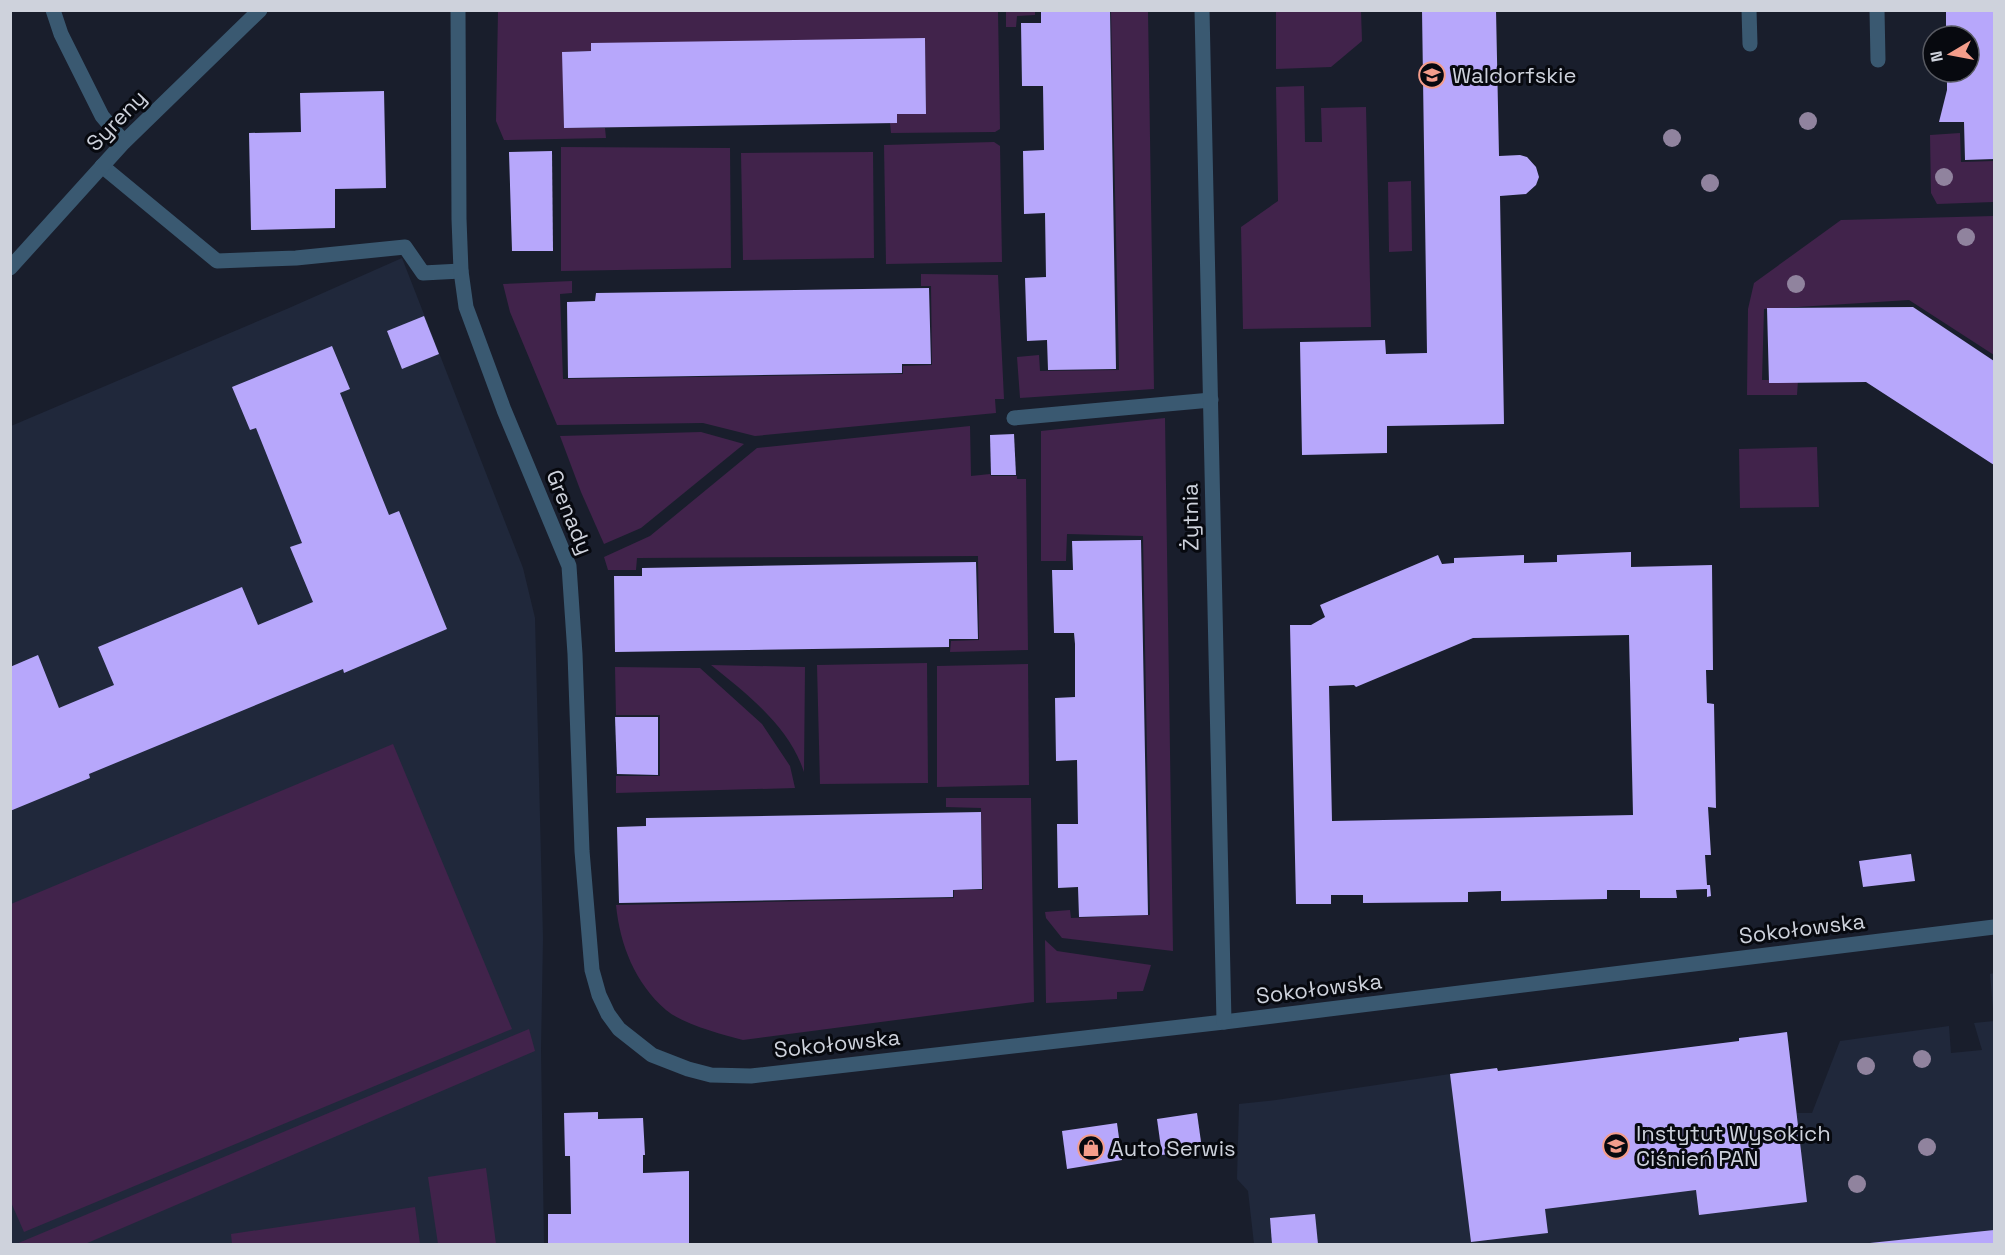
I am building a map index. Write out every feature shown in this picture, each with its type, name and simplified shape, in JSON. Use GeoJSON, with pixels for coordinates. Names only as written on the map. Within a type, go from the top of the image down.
{"type":"FeatureCollection","features":[{"type":"Feature","properties":{"kind":"street"},"geometry":{"type":"LineString","coordinates":[[53,10],[61,34],[102,116],[123,142]]}},
{"type":"Feature","properties":{"kind":"street","name":"Syreny"},"geometry":{"type":"LineString","coordinates":[[10,268],[123,142],[260,10]]}},
{"type":"Feature","properties":{"kind":"street","name":"Grenady"},"geometry":{"type":"LineString","coordinates":[[458,10],[459,219],[461,271],[466,307],[504,410],[569,567],[575,654],[582,851],[592,970],[599,995],[608,1014],[619,1029],[652,1055]]}},
{"type":"Feature","properties":{"kind":"street","name":"Żytnia"},"geometry":{"type":"LineString","coordinates":[[1202,10],[1224,1022]]}},
{"type":"Feature","properties":{"kind":"street"},"geometry":{"type":"LineString","coordinates":[[1749,10],[1750,44]]}},
{"type":"Feature","properties":{"kind":"street"},"geometry":{"type":"LineString","coordinates":[[1877,10],[1878,60]]}},
{"type":"Feature","properties":{"kind":"street"},"geometry":{"type":"LineString","coordinates":[[102,166],[217,261],[296,258],[405,247],[423,273],[461,271]]}},
{"type":"Feature","properties":{"kind":"street"},"geometry":{"type":"LineString","coordinates":[[1014,418],[1210,400]]}},
{"type":"Feature","properties":{"kind":"street","name":"Sokołowska"},"geometry":{"type":"LineString","coordinates":[[652,1055],[711,1076],[731,1077],[1224,1022],[1995,927]]}},
{"type":"Feature","properties":{"kind":"shaded area"},"geometry":{"type":"Polygon","coordinates":[[[498,11],[998,11],[1000,129],[995,132],[891,133],[890,123],[897,123],[897,114],[926,114],[925,38],[563,52],[564,128],[605,128],[606,138],[504,140],[496,121],[498,11]]]}},
{"type":"Feature","properties":{"kind":"shaded area"},"geometry":{"type":"Polygon","coordinates":[[[1006,11],[1035,11],[1035,15],[1017,16],[1016,27],[1006,27],[1006,11]]]}},
{"type":"Feature","properties":{"kind":"shaded area"},"geometry":{"type":"Polygon","coordinates":[[[1111,11],[1148,11],[1154,389],[1020,398],[1017,357],[1039,355],[1040,371],[1119,370],[1111,11]]]}},
{"type":"Feature","properties":{"kind":"shaded area"},"geometry":{"type":"Polygon","coordinates":[[[1276,11],[1361,11],[1362,41],[1331,67],[1276,69],[1276,11]]]}},
{"type":"Feature","properties":{"kind":"shaded area"},"geometry":{"type":"Polygon","coordinates":[[[1304,86],[1305,142],[1322,142],[1321,108],[1366,107],[1371,327],[1243,329],[1241,227],[1278,201],[1276,87],[1304,86]]]}},
{"type":"Feature","properties":{"kind":"shaded area"},"geometry":{"type":"Polygon","coordinates":[[[1960,133],[1961,162],[1994,161],[1994,202],[1937,204],[1931,193],[1930,135],[1960,133]]]}},
{"type":"Feature","properties":{"kind":"shaded area"},"geometry":{"type":"Polygon","coordinates":[[[994,142],[1000,146],[1002,262],[886,264],[884,145],[994,142]]]}},
{"type":"Feature","properties":{"kind":"shaded area"},"geometry":{"type":"Polygon","coordinates":[[[561,147],[730,148],[731,268],[561,271],[561,147]]]}},
{"type":"Feature","properties":{"kind":"shaded area"},"geometry":{"type":"Polygon","coordinates":[[[873,152],[874,258],[743,260],[741,153],[873,152]]]}},
{"type":"Feature","properties":{"kind":"shaded area"},"geometry":{"type":"Polygon","coordinates":[[[1411,181],[1412,251],[1389,252],[1388,182],[1411,181]]]}},
{"type":"Feature","properties":{"kind":"shaded area"},"geometry":{"type":"Polygon","coordinates":[[[1994,216],[1994,355],[1909,300],[1764,309],[1762,380],[1798,380],[1797,395],[1747,395],[1748,309],[1754,283],[1841,220],[1994,216]]]}},
{"type":"Feature","properties":{"kind":"shaded area"},"geometry":{"type":"Polygon","coordinates":[[[402,258],[523,568],[535,618],[543,938],[541,1050],[544,1244],[11,1244],[11,426],[402,258]]]}},
{"type":"Feature","properties":{"kind":"shaded area"},"geometry":{"type":"Polygon","coordinates":[[[921,274],[998,275],[1004,399],[995,399],[996,413],[755,436],[703,423],[557,425],[510,312],[503,284],[572,281],[572,293],[560,294],[563,379],[903,374],[903,366],[932,365],[931,286],[921,286],[921,274]]]}},
{"type":"Feature","properties":{"kind":"shaded area"},"geometry":{"type":"Polygon","coordinates":[[[1165,418],[1173,951],[1062,938],[1046,918],[1045,912],[1070,910],[1071,918],[1150,915],[1143,536],[1067,534],[1066,561],[1041,561],[1041,431],[1165,418]]]}},
{"type":"Feature","properties":{"kind":"shaded area"},"geometry":{"type":"Polygon","coordinates":[[[970,426],[971,476],[990,474],[991,476],[1017,476],[1017,479],[1026,479],[1028,650],[950,652],[951,641],[979,640],[978,556],[637,558],[636,570],[608,570],[604,557],[650,536],[757,448],[970,426]]]}},
{"type":"Feature","properties":{"kind":"shaded area"},"geometry":{"type":"Polygon","coordinates":[[[701,432],[744,444],[641,528],[604,544],[560,436],[701,432]]]}},
{"type":"Feature","properties":{"kind":"shaded area"},"geometry":{"type":"Polygon","coordinates":[[[1817,447],[1819,507],[1740,508],[1739,449],[1817,447]]]}},
{"type":"Feature","properties":{"kind":"shaded area"},"geometry":{"type":"Polygon","coordinates":[[[927,663],[928,783],[820,784],[817,665],[927,663]]]}},
{"type":"Feature","properties":{"kind":"shaded area"},"geometry":{"type":"Polygon","coordinates":[[[1028,664],[1029,785],[937,787],[937,666],[1028,664]]]}},
{"type":"Feature","properties":{"kind":"shaded area"},"geometry":{"type":"Polygon","coordinates":[[[711,665],[805,667],[804,772],[788,740],[765,712],[711,665]]]}},
{"type":"Feature","properties":{"kind":"shaded area"},"geometry":{"type":"Polygon","coordinates":[[[615,667],[700,668],[762,724],[790,766],[795,788],[616,793],[616,776],[660,776],[660,715],[616,715],[615,667]]]}},
{"type":"Feature","properties":{"kind":"shaded area"},"geometry":{"type":"Polygon","coordinates":[[[393,744],[512,1029],[24,1232],[10,1200],[11,904],[393,744]]]}},
{"type":"Feature","properties":{"kind":"shaded area"},"geometry":{"type":"Polygon","coordinates":[[[946,798],[1031,798],[1034,1002],[743,1040],[703,1028],[674,1015],[655,999],[638,975],[625,949],[616,905],[954,898],[954,890],[983,890],[981,808],[946,807],[946,798]]]}},
{"type":"Feature","properties":{"kind":"shaded area"},"geometry":{"type":"Polygon","coordinates":[[[1045,940],[1057,951],[1151,965],[1143,991],[1117,992],[1117,999],[1046,1003],[1045,940]]]}},
{"type":"Feature","properties":{"kind":"shaded area"},"geometry":{"type":"Polygon","coordinates":[[[1994,973],[1994,1021],[1990,974],[1994,973]]]}},
{"type":"Feature","properties":{"kind":"shaded area","name":"Instytut Wysokich Ciśnień PAN"},"geometry":{"type":"Polygon","coordinates":[[[1994,1021],[1994,1244],[1254,1244],[1248,1191],[1237,1179],[1239,1104],[1497,1068],[1498,1071],[1739,1041],[1739,1038],[1787,1032],[1797,1113],[1812,1113],[1840,1041],[1949,1026],[1951,1053],[1982,1050],[1974,1023],[1994,1021]]]}},
{"type":"Feature","properties":{"kind":"shaded area"},"geometry":{"type":"Polygon","coordinates":[[[529,1029],[535,1051],[85,1244],[16,1244],[529,1029]]]}},
{"type":"Feature","properties":{"kind":"shaded area"},"geometry":{"type":"Polygon","coordinates":[[[486,1168],[496,1244],[438,1244],[428,1177],[486,1168]]]}},
{"type":"Feature","properties":{"kind":"shaded area"},"geometry":{"type":"Polygon","coordinates":[[[415,1207],[420,1244],[232,1244],[231,1234],[415,1207]]]}},
{"type":"Feature","properties":{"kind":"building"},"geometry":{"type":"Polygon","coordinates":[[[1041,10],[1110,10],[1116,369],[1048,370],[1047,340],[1027,341],[1025,278],[1046,277],[1045,213],[1024,214],[1023,151],[1044,150],[1043,86],[1022,86],[1021,23],[1041,23],[1041,10]]]}},
{"type":"Feature","properties":{"kind":"building"},"geometry":{"type":"Polygon","coordinates":[[[1422,10],[1496,10],[1499,156],[1527,157],[1536,167],[1539,177],[1536,185],[1526,194],[1500,196],[1504,424],[1387,426],[1387,453],[1302,455],[1300,342],[1385,340],[1386,354],[1427,353],[1422,10]]]}},
{"type":"Feature","properties":{"kind":"building"},"geometry":{"type":"Polygon","coordinates":[[[1946,10],[1994,10],[1994,159],[1965,160],[1964,122],[1939,122],[1947,84],[1981,84],[1981,24],[1946,24],[1946,10]]]}},
{"type":"Feature","properties":{"kind":"building"},"geometry":{"type":"Polygon","coordinates":[[[925,38],[926,114],[897,114],[897,123],[564,128],[562,52],[591,51],[591,43],[925,38]]]}},
{"type":"Feature","properties":{"kind":"building"},"geometry":{"type":"Polygon","coordinates":[[[384,91],[386,188],[335,189],[335,228],[251,230],[249,133],[301,132],[300,93],[384,91]]]}},
{"type":"Feature","properties":{"kind":"building"},"geometry":{"type":"Polygon","coordinates":[[[552,151],[553,251],[512,251],[509,152],[552,151]]]}},
{"type":"Feature","properties":{"kind":"building"},"geometry":{"type":"Polygon","coordinates":[[[929,288],[931,364],[902,364],[902,373],[568,378],[567,302],[595,301],[596,293],[929,288]]]}},
{"type":"Feature","properties":{"kind":"building"},"geometry":{"type":"Polygon","coordinates":[[[1913,307],[1994,361],[1994,465],[1866,382],[1769,383],[1767,308],[1913,307]]]}},
{"type":"Feature","properties":{"kind":"building"},"geometry":{"type":"Polygon","coordinates":[[[424,316],[439,354],[402,369],[387,331],[424,316]]]}},
{"type":"Feature","properties":{"kind":"building"},"geometry":{"type":"Polygon","coordinates":[[[332,346],[350,389],[340,393],[389,515],[399,511],[447,629],[344,673],[343,669],[89,774],[90,778],[10,811],[10,667],[38,655],[59,708],[114,685],[98,647],[242,587],[258,625],[313,602],[290,547],[302,543],[256,428],[250,430],[232,387],[332,346]]]}},
{"type":"Feature","properties":{"kind":"building"},"geometry":{"type":"Polygon","coordinates":[[[1014,434],[1016,475],[991,475],[990,435],[1014,434]]]}},
{"type":"Feature","properties":{"kind":"building"},"geometry":{"type":"Polygon","coordinates":[[[1141,540],[1148,915],[1079,917],[1078,887],[1058,888],[1057,824],[1078,824],[1077,760],[1056,761],[1055,698],[1075,697],[1075,644],[1074,633],[1054,633],[1052,570],[1073,570],[1072,541],[1141,540]]]}},
{"type":"Feature","properties":{"kind":"building"},"geometry":{"type":"Polygon","coordinates":[[[1631,552],[1631,567],[1712,565],[1713,670],[1706,670],[1707,703],[1714,704],[1716,808],[1708,807],[1711,855],[1705,855],[1707,885],[1710,885],[1711,896],[1707,897],[1707,889],[1676,890],[1677,898],[1640,898],[1640,890],[1607,890],[1607,899],[1501,901],[1501,891],[1468,892],[1468,902],[1363,903],[1363,895],[1331,895],[1331,904],[1296,904],[1290,625],[1311,625],[1325,617],[1320,605],[1438,555],[1442,564],[1454,563],[1454,558],[1524,555],[1524,563],[1557,562],[1557,555],[1631,552]],[[1629,635],[1473,638],[1356,687],[1354,685],[1329,686],[1332,821],[1633,815],[1629,635]]]}},
{"type":"Feature","properties":{"kind":"building"},"geometry":{"type":"Polygon","coordinates":[[[976,562],[978,639],[949,639],[949,647],[615,652],[614,576],[642,576],[642,568],[976,562]]]}},
{"type":"Feature","properties":{"kind":"building"},"geometry":{"type":"Polygon","coordinates":[[[615,717],[658,717],[658,775],[617,774],[615,717]]]}},
{"type":"Feature","properties":{"kind":"building"},"geometry":{"type":"Polygon","coordinates":[[[981,812],[982,889],[953,890],[953,897],[619,903],[617,827],[646,826],[646,818],[981,812]]]}},
{"type":"Feature","properties":{"kind":"building"},"geometry":{"type":"Polygon","coordinates":[[[1911,854],[1915,881],[1863,887],[1859,861],[1911,854]]]}},
{"type":"Feature","properties":{"kind":"building"},"geometry":{"type":"Polygon","coordinates":[[[1787,1032],[1807,1202],[1699,1215],[1696,1190],[1545,1209],[1548,1233],[1471,1242],[1450,1074],[1497,1068],[1498,1071],[1739,1041],[1739,1038],[1787,1032]]]}},
{"type":"Feature","properties":{"kind":"building"},"geometry":{"type":"Polygon","coordinates":[[[598,1112],[598,1119],[643,1118],[645,1155],[643,1155],[643,1173],[689,1171],[689,1244],[548,1244],[548,1214],[571,1214],[570,1156],[565,1156],[564,1113],[598,1112]]]}},
{"type":"Feature","properties":{"kind":"building"},"geometry":{"type":"Polygon","coordinates":[[[1197,1113],[1202,1149],[1162,1155],[1157,1119],[1197,1113]]]}},
{"type":"Feature","properties":{"kind":"building"},"geometry":{"type":"Polygon","coordinates":[[[1117,1123],[1122,1160],[1067,1169],[1062,1131],[1117,1123]]]}},
{"type":"Feature","properties":{"kind":"building"},"geometry":{"type":"Polygon","coordinates":[[[1315,1214],[1318,1244],[1272,1244],[1270,1218],[1315,1214]]]}},
{"type":"Feature","properties":{"kind":"building"},"geometry":{"type":"Polygon","coordinates":[[[1994,1230],[1994,1244],[1870,1244],[1870,1243],[1994,1230]]]}},
{"type":"Feature","properties":{"kind":"place","name":"Waldorfskie"},"geometry":{"type":"Point","coordinates":[1432,75]}},
{"type":"Feature","properties":{"kind":"place","name":"Instytut Wysokich Ciśnień PAN"},"geometry":{"type":"Point","coordinates":[1616,1146]}},
{"type":"Feature","properties":{"kind":"place","name":"Auto Serwis"},"geometry":{"type":"Point","coordinates":[1091,1148]}}]}
